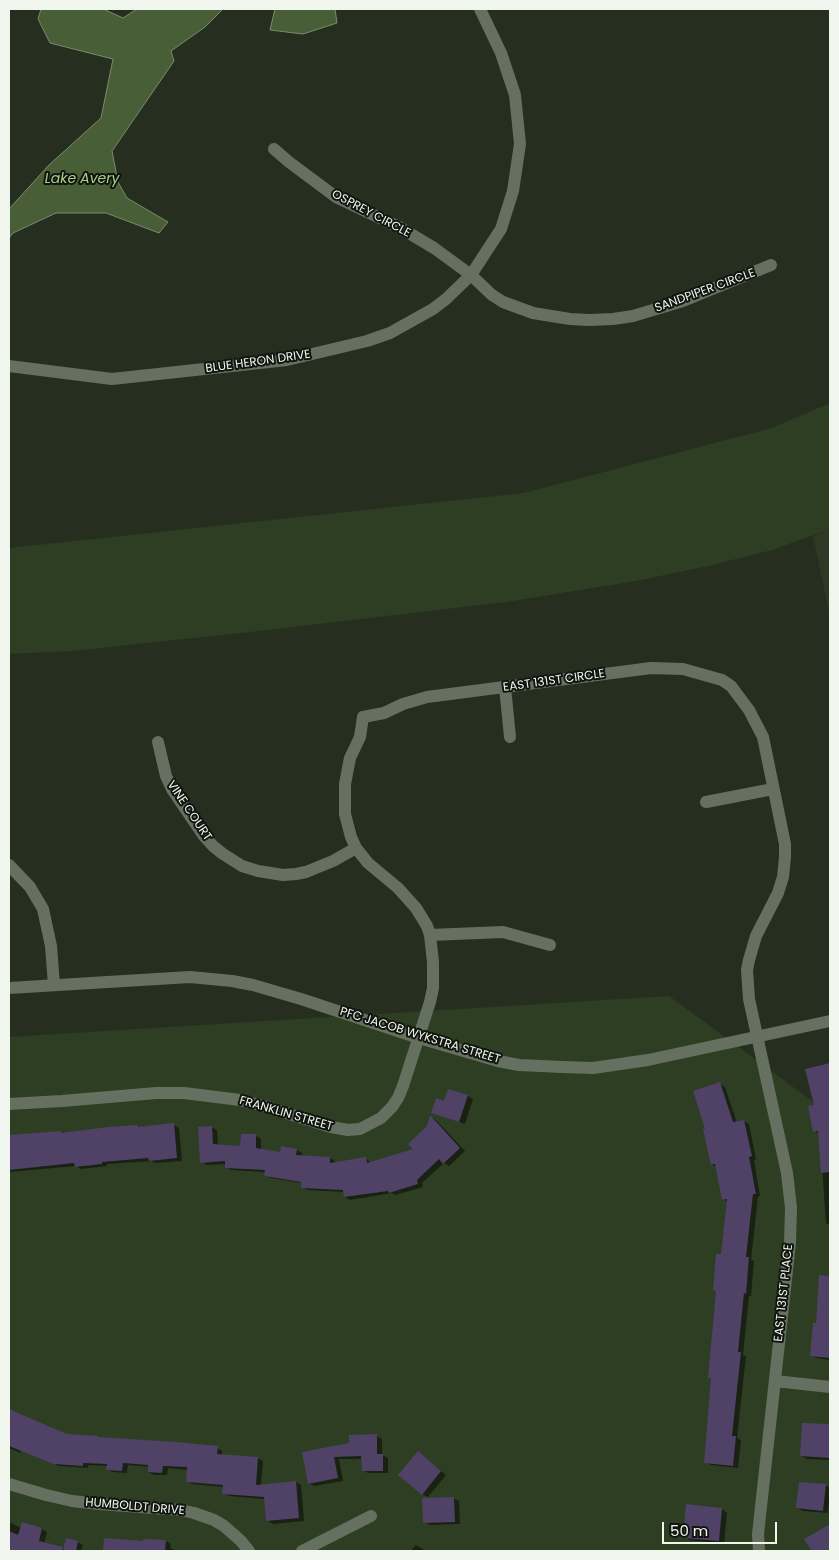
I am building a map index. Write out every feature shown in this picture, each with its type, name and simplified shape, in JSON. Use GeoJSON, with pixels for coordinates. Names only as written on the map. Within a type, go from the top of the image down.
{"type":"FeatureCollection","features":[{"type":"Feature","properties":{"kind":"street","name":"BLUE HERON DRIVE"},"geometry":{"type":"LineString","coordinates":[[9,366],[112,379],[287,360],[344,348],[390,333],[433,310],[471,275],[501,229],[513,191],[520,144],[515,95],[501,54],[480,9]]}},
{"type":"Feature","properties":{"kind":"street","name":"OSPREY CIRCLE"},"geometry":{"type":"LineString","coordinates":[[274,149],[336,197],[399,227],[434,248],[471,275]]}},
{"type":"Feature","properties":{"kind":"street","name":"SANDPIPER CIRCLE"},"geometry":{"type":"LineString","coordinates":[[471,275],[492,295],[516,308],[533,313],[570,319],[613,319],[633,316],[683,301],[771,265]]}},
{"type":"Feature","properties":{"kind":"street","name":"EAST 131ST CIRCLE"},"geometry":{"type":"LineString","coordinates":[[419,1038],[433,988],[430,935],[416,908],[398,888],[368,863],[356,848],[345,814],[344,784],[350,758],[360,737],[363,717],[384,713],[427,697],[669,667],[722,680],[731,686],[756,720],[765,744],[785,857],[783,877],[778,893],[756,936],[749,960],[747,982],[758,1038]]}},
{"type":"Feature","properties":{"kind":"street"},"geometry":{"type":"LineString","coordinates":[[505,688],[510,737]]}},
{"type":"Feature","properties":{"kind":"street","name":"VINE COURT"},"geometry":{"type":"LineString","coordinates":[[158,742],[166,776],[172,789],[213,846],[242,866],[283,875],[296,874],[333,861],[356,848]]}},
{"type":"Feature","properties":{"kind":"street"},"geometry":{"type":"LineString","coordinates":[[706,802],[774,789]]}},
{"type":"Feature","properties":{"kind":"street"},"geometry":{"type":"LineString","coordinates":[[9,865],[30,887],[42,909],[50,946],[54,985]]}},
{"type":"Feature","properties":{"kind":"street"},"geometry":{"type":"LineString","coordinates":[[430,935],[503,932],[550,944]]}},
{"type":"Feature","properties":{"kind":"street","name":"PFC JACOB WYKSTRA STREET"},"geometry":{"type":"LineString","coordinates":[[9,988],[190,977],[232,981],[301,999],[419,1038],[498,1061],[562,1067],[593,1068],[648,1060],[758,1038],[830,1021]]}},
{"type":"Feature","properties":{"kind":"street","name":"FRANKLIN STREET"},"geometry":{"type":"LineString","coordinates":[[9,1104],[156,1093],[184,1093],[258,1105],[348,1130],[360,1128],[381,1118],[392,1107],[404,1086],[419,1038]]}},
{"type":"Feature","properties":{"kind":"street","name":"EAST 131ST PLACE"},"geometry":{"type":"LineString","coordinates":[[758,1038],[787,1173],[791,1208],[790,1244],[758,1534],[759,1551]]}},
{"type":"Feature","properties":{"kind":"street"},"geometry":{"type":"LineString","coordinates":[[775,1380],[830,1387]]}},
{"type":"Feature","properties":{"kind":"street","name":"HUMBOLDT DRIVE"},"geometry":{"type":"LineString","coordinates":[[9,1484],[72,1501],[181,1510],[194,1513],[214,1520],[224,1526],[249,1551]]}},
{"type":"Feature","properties":{"kind":"street"},"geometry":{"type":"LineString","coordinates":[[302,1551],[370,1516]]}},
{"type":"Feature","properties":{"kind":"shaded area"},"geometry":{"type":"Polygon","coordinates":[[[830,403],[830,529],[772,550],[636,581],[506,602],[72,651],[9,654],[9,548],[524,493],[772,428],[830,403]]]}},
{"type":"Feature","properties":{"kind":"shaded area"},"geometry":{"type":"Polygon","coordinates":[[[830,529],[830,617],[813,536],[830,529]]]}},
{"type":"Feature","properties":{"kind":"shaded area"},"geometry":{"type":"Polygon","coordinates":[[[669,996],[830,1114],[830,1551],[9,1551],[9,1037],[669,996]]]}},
{"type":"Feature","properties":{"kind":"water","name":"Lake Avery"},"geometry":{"type":"Polygon","coordinates":[[[41,9],[103,9],[123,18],[137,9],[223,9],[205,27],[171,51],[174,61],[112,151],[118,182],[127,198],[168,222],[159,233],[106,213],[56,213],[13,233],[9,238],[9,209],[49,165],[101,118],[113,59],[50,43],[38,19],[41,9]]]}},
{"type":"Feature","properties":{"kind":"water"},"geometry":{"type":"Polygon","coordinates":[[[275,9],[335,9],[337,23],[303,34],[270,30],[275,9]]]}},
{"type":"Feature","properties":{"kind":"building"},"geometry":{"type":"Polygon","coordinates":[[[830,1063],[830,1172],[821,1173],[818,1131],[813,1132],[808,1106],[814,1105],[805,1069],[830,1063]]]}},
{"type":"Feature","properties":{"kind":"building"},"geometry":{"type":"Polygon","coordinates":[[[720,1082],[733,1122],[744,1120],[752,1156],[749,1157],[756,1194],[753,1194],[746,1257],[749,1257],[738,1352],[741,1352],[732,1436],[736,1436],[733,1466],[704,1463],[711,1378],[708,1378],[716,1291],[713,1290],[716,1254],[721,1254],[727,1199],[722,1200],[715,1164],[711,1165],[703,1129],[705,1129],[693,1091],[720,1082]]]}},
{"type":"Feature","properties":{"kind":"building"},"geometry":{"type":"Polygon","coordinates":[[[448,1089],[468,1095],[459,1122],[431,1113],[436,1098],[444,1101],[448,1089]]]}},
{"type":"Feature","properties":{"kind":"building"},"geometry":{"type":"Polygon","coordinates":[[[430,1115],[460,1148],[443,1164],[439,1159],[417,1180],[418,1184],[389,1193],[388,1191],[344,1197],[343,1190],[301,1188],[301,1182],[264,1176],[265,1170],[225,1168],[225,1161],[200,1163],[198,1127],[212,1126],[213,1144],[240,1146],[241,1134],[256,1134],[256,1148],[280,1152],[281,1146],[297,1149],[296,1155],[330,1157],[330,1163],[366,1157],[367,1163],[413,1149],[408,1144],[427,1126],[430,1115]]]}},
{"type":"Feature","properties":{"kind":"building"},"geometry":{"type":"Polygon","coordinates":[[[174,1123],[177,1158],[149,1161],[148,1158],[102,1162],[102,1164],[75,1167],[74,1163],[9,1170],[10,1135],[61,1131],[61,1133],[108,1127],[138,1125],[138,1127],[174,1123]]]}},
{"type":"Feature","properties":{"kind":"building"},"geometry":{"type":"Polygon","coordinates":[[[819,1275],[830,1276],[830,1358],[810,1356],[813,1323],[816,1323],[819,1275]]]}},
{"type":"Feature","properties":{"kind":"building"},"geometry":{"type":"Polygon","coordinates":[[[9,1409],[67,1434],[218,1446],[217,1454],[258,1457],[256,1485],[296,1481],[299,1518],[266,1521],[264,1497],[222,1494],[223,1485],[186,1482],[187,1467],[163,1466],[162,1473],[148,1472],[148,1465],[123,1463],[122,1471],[106,1470],[107,1464],[83,1463],[83,1466],[53,1464],[9,1446],[9,1409]]]}},
{"type":"Feature","properties":{"kind":"building"},"geometry":{"type":"Polygon","coordinates":[[[802,1423],[830,1424],[830,1458],[800,1456],[802,1423]]]}},
{"type":"Feature","properties":{"kind":"building"},"geometry":{"type":"Polygon","coordinates":[[[377,1434],[377,1454],[383,1454],[383,1471],[362,1471],[361,1456],[334,1457],[338,1478],[308,1484],[302,1452],[349,1443],[349,1435],[377,1434]]]}},
{"type":"Feature","properties":{"kind":"building"},"geometry":{"type":"Polygon","coordinates":[[[418,1451],[441,1471],[422,1495],[398,1475],[418,1451]]]}},
{"type":"Feature","properties":{"kind":"building"},"geometry":{"type":"Polygon","coordinates":[[[799,1482],[826,1484],[823,1511],[796,1508],[799,1482]]]}},
{"type":"Feature","properties":{"kind":"building"},"geometry":{"type":"Polygon","coordinates":[[[454,1497],[455,1522],[423,1523],[422,1498],[454,1497]]]}},
{"type":"Feature","properties":{"kind":"building"},"geometry":{"type":"Polygon","coordinates":[[[686,1504],[722,1508],[719,1541],[683,1538],[686,1504]]]}},
{"type":"Feature","properties":{"kind":"building"},"geometry":{"type":"Polygon","coordinates":[[[22,1522],[42,1528],[39,1541],[63,1547],[62,1551],[9,1551],[9,1531],[18,1535],[22,1522]]]}},
{"type":"Feature","properties":{"kind":"building"},"geometry":{"type":"Polygon","coordinates":[[[830,1524],[830,1551],[812,1551],[804,1539],[830,1524]]]}},
{"type":"Feature","properties":{"kind":"building"},"geometry":{"type":"Polygon","coordinates":[[[66,1538],[78,1541],[76,1551],[63,1551],[66,1538]]]}},
{"type":"Feature","properties":{"kind":"building"},"geometry":{"type":"Polygon","coordinates":[[[104,1538],[143,1541],[143,1539],[166,1540],[165,1551],[103,1551],[104,1538]]]}}]}
